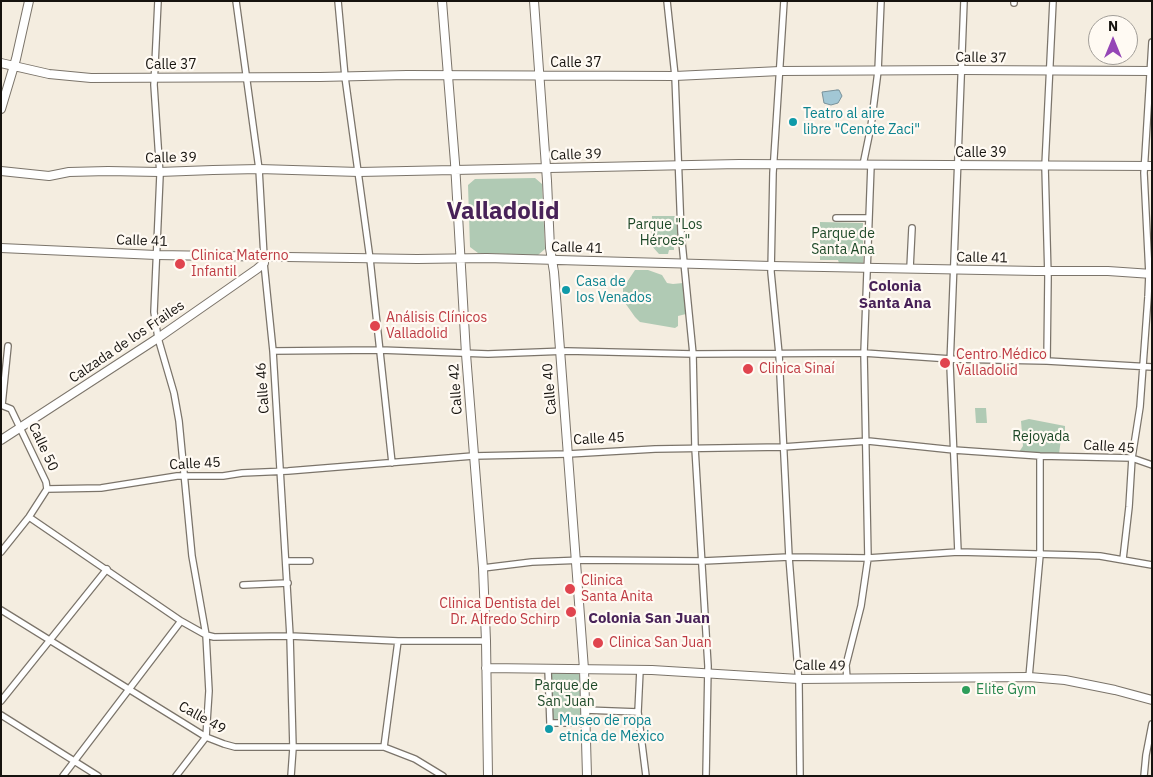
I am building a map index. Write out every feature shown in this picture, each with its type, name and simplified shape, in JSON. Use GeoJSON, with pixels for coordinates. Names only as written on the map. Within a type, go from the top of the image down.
{"type":"FeatureCollection","features":[{"type":"Feature","properties":{"kind":"main road"},"geometry":{"type":"LineString","coordinates":[[1,109],[14,65],[29,1]]}},
{"type":"Feature","properties":{"kind":"main road","name":"Calle 42"},"geometry":{"type":"LineString","coordinates":[[442,1],[449,76],[473,456],[483,568],[488,776]]}},
{"type":"Feature","properties":{"kind":"main road","name":"Calle 40"},"geometry":{"type":"LineString","coordinates":[[534,1],[546,169],[547,212],[584,669],[587,776]]}},
{"type":"Feature","properties":{"kind":"main road","name":"Calle 37"},"geometry":{"type":"LineString","coordinates":[[1,63],[73,77],[154,78],[675,76],[780,71],[1151,71]]}},
{"type":"Feature","properties":{"kind":"main road","name":"Calle 39"},"geometry":{"type":"LineString","coordinates":[[1,171],[49,176],[69,172],[108,171],[455,171],[587,166],[1148,166]]}},
{"type":"Feature","properties":{"kind":"main road","name":"Calle 41"},"geometry":{"type":"LineString","coordinates":[[1,248],[264,260],[312,256],[370,259],[461,258],[953,270],[1108,271],[1150,274]]}},
{"type":"Feature","properties":{"kind":"main road","name":"Calzada de los Frailes"},"geometry":{"type":"LineString","coordinates":[[1,440],[158,338],[264,260]]}},
{"type":"Feature","properties":{"kind":"main road","name":"Calle 49"},"geometry":{"type":"LineString","coordinates":[[486,668],[640,670],[798,679],[1029,677],[1064,680],[1115,690],[1152,700]]}},
{"type":"Feature","properties":{"kind":"street"},"geometry":{"type":"LineString","coordinates":[[158,1],[154,78],[160,172],[154,312],[158,338],[174,393],[179,421],[192,556],[206,635],[209,691],[206,737],[176,776]]}},
{"type":"Feature","properties":{"kind":"street","name":"Calle 46"},"geometry":{"type":"LineString","coordinates":[[236,1],[259,170],[264,260],[273,351],[288,583],[293,748],[291,776]]}},
{"type":"Feature","properties":{"kind":"street"},"geometry":{"type":"LineString","coordinates":[[338,1],[345,77],[370,259],[392,462]]}},
{"type":"Feature","properties":{"kind":"street"},"geometry":{"type":"LineString","coordinates":[[666,1],[675,76],[677,167],[692,354],[695,448],[703,561],[708,674],[706,776]]}},
{"type":"Feature","properties":{"kind":"street"},"geometry":{"type":"LineString","coordinates":[[784,1],[773,165],[771,266],[780,354],[788,558],[798,679],[800,776]]}},
{"type":"Feature","properties":{"kind":"street"},"geometry":{"type":"LineString","coordinates":[[847,679],[846,665],[861,606],[868,558],[864,353],[868,218],[867,165],[878,72],[881,1]]}},
{"type":"Feature","properties":{"kind":"street"},"geometry":{"type":"LineString","coordinates":[[958,552],[950,359],[964,1]]}},
{"type":"Feature","properties":{"kind":"street"},"geometry":{"type":"LineString","coordinates":[[1047,361],[1045,166],[1053,1]]}},
{"type":"Feature","properties":{"kind":"street"},"geometry":{"type":"LineString","coordinates":[[1123,559],[1132,458],[1137,433],[1150,274],[1148,166],[1152,42]]}},
{"type":"Feature","properties":{"kind":"street"},"geometry":{"type":"LineString","coordinates":[[836,218],[868,218]]}},
{"type":"Feature","properties":{"kind":"street"},"geometry":{"type":"LineString","coordinates":[[910,268],[912,228]]}},
{"type":"Feature","properties":{"kind":"street"},"geometry":{"type":"LineString","coordinates":[[2,405],[8,346]]}},
{"type":"Feature","properties":{"kind":"street"},"geometry":{"type":"LineString","coordinates":[[273,351],[380,350],[466,354],[559,352],[692,354],[864,353],[950,359],[1152,366]]}},
{"type":"Feature","properties":{"kind":"street","name":"Calle 50"},"geometry":{"type":"LineString","coordinates":[[1,552],[29,518],[47,489],[46,482],[21,427],[11,409],[2,405]]}},
{"type":"Feature","properties":{"kind":"street","name":"Calle 45"},"geometry":{"type":"LineString","coordinates":[[47,489],[101,488],[184,476],[223,476],[242,472],[281,471],[473,456],[695,448],[783,447],[865,441],[1040,456],[1132,458],[1152,464]]}},
{"type":"Feature","properties":{"kind":"street"},"geometry":{"type":"LineString","coordinates":[[1029,677],[1040,555],[1040,456]]}},
{"type":"Feature","properties":{"kind":"street"},"geometry":{"type":"LineString","coordinates":[[29,518],[181,621],[206,635],[214,637],[290,636],[398,641],[486,641]]}},
{"type":"Feature","properties":{"kind":"street"},"geometry":{"type":"LineString","coordinates":[[483,568],[532,562],[576,560],[703,561],[868,558],[958,552],[1040,555],[1075,554],[1123,559],[1152,565]]}},
{"type":"Feature","properties":{"kind":"street"},"geometry":{"type":"LineString","coordinates":[[286,560],[310,561]]}},
{"type":"Feature","properties":{"kind":"street"},"geometry":{"type":"LineString","coordinates":[[1,701],[106,569]]}},
{"type":"Feature","properties":{"kind":"street"},"geometry":{"type":"LineString","coordinates":[[243,585],[288,583]]}},
{"type":"Feature","properties":{"kind":"street","name":"Calle 49"},"geometry":{"type":"LineString","coordinates":[[1,610],[206,737],[235,747],[384,747],[414,759],[443,776]]}},
{"type":"Feature","properties":{"kind":"street"},"geometry":{"type":"LineString","coordinates":[[63,776],[181,621]]}},
{"type":"Feature","properties":{"kind":"street"},"geometry":{"type":"LineString","coordinates":[[384,747],[398,641]]}},
{"type":"Feature","properties":{"kind":"street"},"geometry":{"type":"LineString","coordinates":[[548,669],[550,723],[586,723]]}},
{"type":"Feature","properties":{"kind":"street"},"geometry":{"type":"LineString","coordinates":[[640,670],[638,712],[646,776]]}},
{"type":"Feature","properties":{"kind":"street"},"geometry":{"type":"LineString","coordinates":[[585,710],[638,712]]}},
{"type":"Feature","properties":{"kind":"street"},"geometry":{"type":"LineString","coordinates":[[1,715],[98,776]]}},
{"type":"Feature","properties":{"kind":"street"},"geometry":{"type":"LineString","coordinates":[[1144,776],[1152,724]]}},
{"type":"Feature","properties":{"kind":"green space"},"geometry":{"type":"Polygon","coordinates":[[[535,178],[542,184],[545,249],[538,255],[478,253],[470,247],[468,185],[475,179],[535,178]]]}},
{"type":"Feature","properties":{"kind":"green space","name":"Parque \"Los Héroes\""},"geometry":{"type":"Polygon","coordinates":[[[652,216],[680,216],[681,245],[674,245],[674,250],[669,250],[668,254],[659,254],[651,245],[652,216]]]}},
{"type":"Feature","properties":{"kind":"green space","name":"Parque de Santa Ana"},"geometry":{"type":"Polygon","coordinates":[[[820,222],[863,223],[863,264],[839,263],[838,260],[820,260],[820,222]]]}},
{"type":"Feature","properties":{"kind":"green space"},"geometry":{"type":"Polygon","coordinates":[[[635,270],[648,270],[662,275],[667,283],[683,283],[686,314],[678,316],[678,326],[675,328],[640,322],[635,317],[623,300],[623,288],[635,270]]]}},
{"type":"Feature","properties":{"kind":"green space"},"geometry":{"type":"Polygon","coordinates":[[[975,408],[986,408],[987,423],[976,423],[975,408]]]}},
{"type":"Feature","properties":{"kind":"green space","name":"Rejoyada"},"geometry":{"type":"Polygon","coordinates":[[[1029,419],[1065,426],[1065,438],[1061,439],[1059,454],[1019,452],[1023,446],[1021,421],[1029,419]]]}},
{"type":"Feature","properties":{"kind":"green space","name":"Parque de San Juan"},"geometry":{"type":"Polygon","coordinates":[[[579,670],[582,718],[552,719],[550,671],[579,670]]]}},
{"type":"Feature","properties":{"kind":"water"},"geometry":{"type":"Polygon","coordinates":[[[839,90],[842,96],[838,103],[831,105],[824,103],[822,92],[839,90]]]}},
{"type":"Feature","properties":{"kind":"place","name":"Teatro al aire libre \"Cenote Zaci\""},"geometry":{"type":"Point","coordinates":[793,122]}},
{"type":"Feature","properties":{"kind":"place","name":"Clinica Materno Infantil"},"geometry":{"type":"Point","coordinates":[180,264]}},
{"type":"Feature","properties":{"kind":"place","name":"Casa de los Venados"},"geometry":{"type":"Point","coordinates":[566,290]}},
{"type":"Feature","properties":{"kind":"place","name":"Análisis Clínicos Valladolid"},"geometry":{"type":"Point","coordinates":[375,326]}},
{"type":"Feature","properties":{"kind":"place","name":"Centro Médico Valladolid"},"geometry":{"type":"Point","coordinates":[945,363]}},
{"type":"Feature","properties":{"kind":"place","name":"Clinica Sinaí"},"geometry":{"type":"Point","coordinates":[748,369]}},
{"type":"Feature","properties":{"kind":"place","name":"Clinica Santa Anita"},"geometry":{"type":"Point","coordinates":[570,589]}},
{"type":"Feature","properties":{"kind":"place","name":"Clinica Dentista del Dr. Alfredo Schirp"},"geometry":{"type":"Point","coordinates":[571,612]}},
{"type":"Feature","properties":{"kind":"place","name":"Clinica San Juan"},"geometry":{"type":"Point","coordinates":[598,643]}},
{"type":"Feature","properties":{"kind":"place","name":"Elite Gym"},"geometry":{"type":"Point","coordinates":[966,690]}},
{"type":"Feature","properties":{"kind":"place","name":"Museo de ropa etnica de Mexico"},"geometry":{"type":"Point","coordinates":[549,729]}},
{"type":"Feature","properties":{"kind":"district","name":"Valladolid"},"geometry":{"type":"Point","coordinates":[503,212]}},
{"type":"Feature","properties":{"kind":"district","name":"Colonia Santa Ana"},"geometry":{"type":"Point","coordinates":[895,296]}},
{"type":"Feature","properties":{"kind":"district","name":"Colonia San Juan"},"geometry":{"type":"Point","coordinates":[649,619]}}]}
